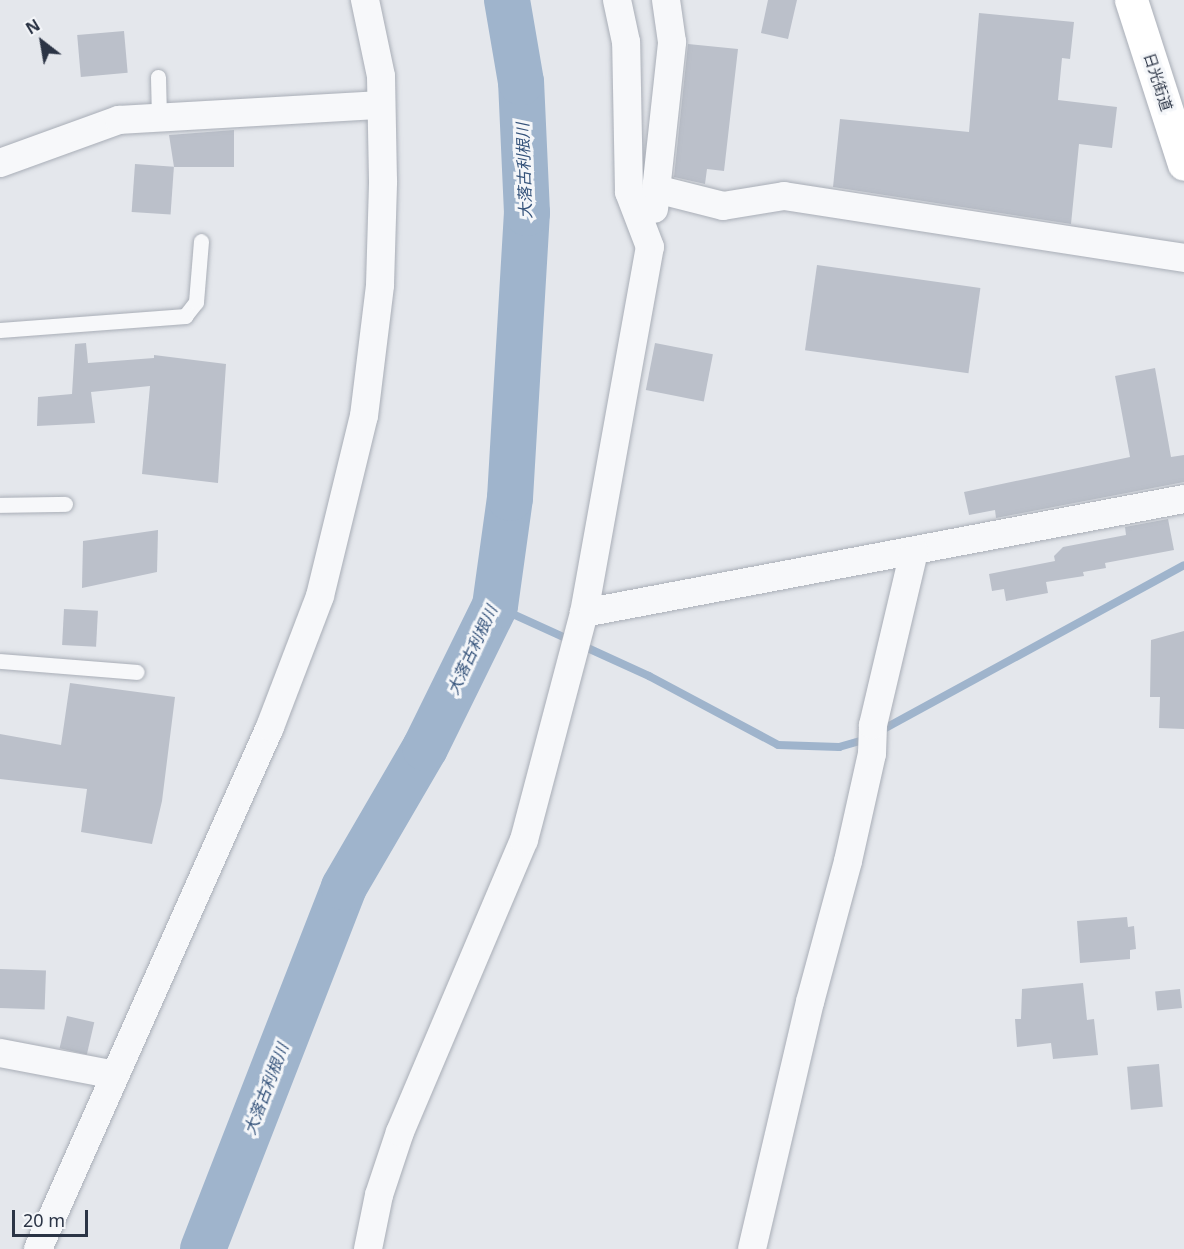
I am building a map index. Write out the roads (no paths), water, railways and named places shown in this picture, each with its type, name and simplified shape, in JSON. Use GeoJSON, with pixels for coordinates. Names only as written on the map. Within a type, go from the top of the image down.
{"type":"FeatureCollection","features":[{"type":"Feature","properties":{"kind":"highway","name":"日光街道"},"geometry":{"type":"LineString","coordinates":[[1131,0],[1184,164]]}},
{"type":"Feature","properties":{"kind":"street"},"geometry":{"type":"LineString","coordinates":[[38,1249],[270,727],[320,596],[364,416],[380,285],[381,76],[365,0]]}},
{"type":"Feature","properties":{"kind":"street"},"geometry":{"type":"LineString","coordinates":[[617,0],[626,42],[629,192],[650,247]]}},
{"type":"Feature","properties":{"kind":"street"},"geometry":{"type":"LineString","coordinates":[[377,1247],[379,1195],[400,1132],[524,840],[584,613],[650,247],[672,42],[666,0]]}},
{"type":"Feature","properties":{"kind":"street"},"geometry":{"type":"LineString","coordinates":[[0,163],[119,120],[381,105]]}},
{"type":"Feature","properties":{"kind":"street"},"geometry":{"type":"LineString","coordinates":[[656,189],[723,206],[784,196],[1184,258]]}},
{"type":"Feature","properties":{"kind":"street"},"geometry":{"type":"LineString","coordinates":[[584,613],[1184,499]]}},
{"type":"Feature","properties":{"kind":"street"},"geometry":{"type":"LineString","coordinates":[[752,1249],[810,1002],[848,861],[872,754],[873,725],[914,552]]}},
{"type":"Feature","properties":{"kind":"street"},"geometry":{"type":"LineString","coordinates":[[0,1053],[115,1075]]}},
{"type":"Feature","properties":{"kind":"lane"},"geometry":{"type":"LineString","coordinates":[[158,77],[159,118]]}},
{"type":"Feature","properties":{"kind":"lane"},"geometry":{"type":"LineString","coordinates":[[0,330],[185,316],[196,302],[201,241]]}},
{"type":"Feature","properties":{"kind":"lane"},"geometry":{"type":"LineString","coordinates":[[0,505],[65,504]]}},
{"type":"Feature","properties":{"kind":"lane"},"geometry":{"type":"LineString","coordinates":[[0,661],[137,672]]}},
{"type":"Feature","properties":{"kind":"waterway","name":"大落古利根川"},"geometry":{"type":"LineString","coordinates":[[203,1249],[344,887],[425,748],[495,606],[510,498],[527,213],[521,82],[507,0]]}},
{"type":"Feature","properties":{"kind":"waterway"},"geometry":{"type":"LineString","coordinates":[[880,731],[1184,565]]}},
{"type":"Feature","properties":{"kind":"waterway"},"geometry":{"type":"LineString","coordinates":[[495,606],[570,640]]}},
{"type":"Feature","properties":{"kind":"waterway"},"geometry":{"type":"LineString","coordinates":[[581,645],[649,676],[778,745],[839,747],[867,739]]}}]}
